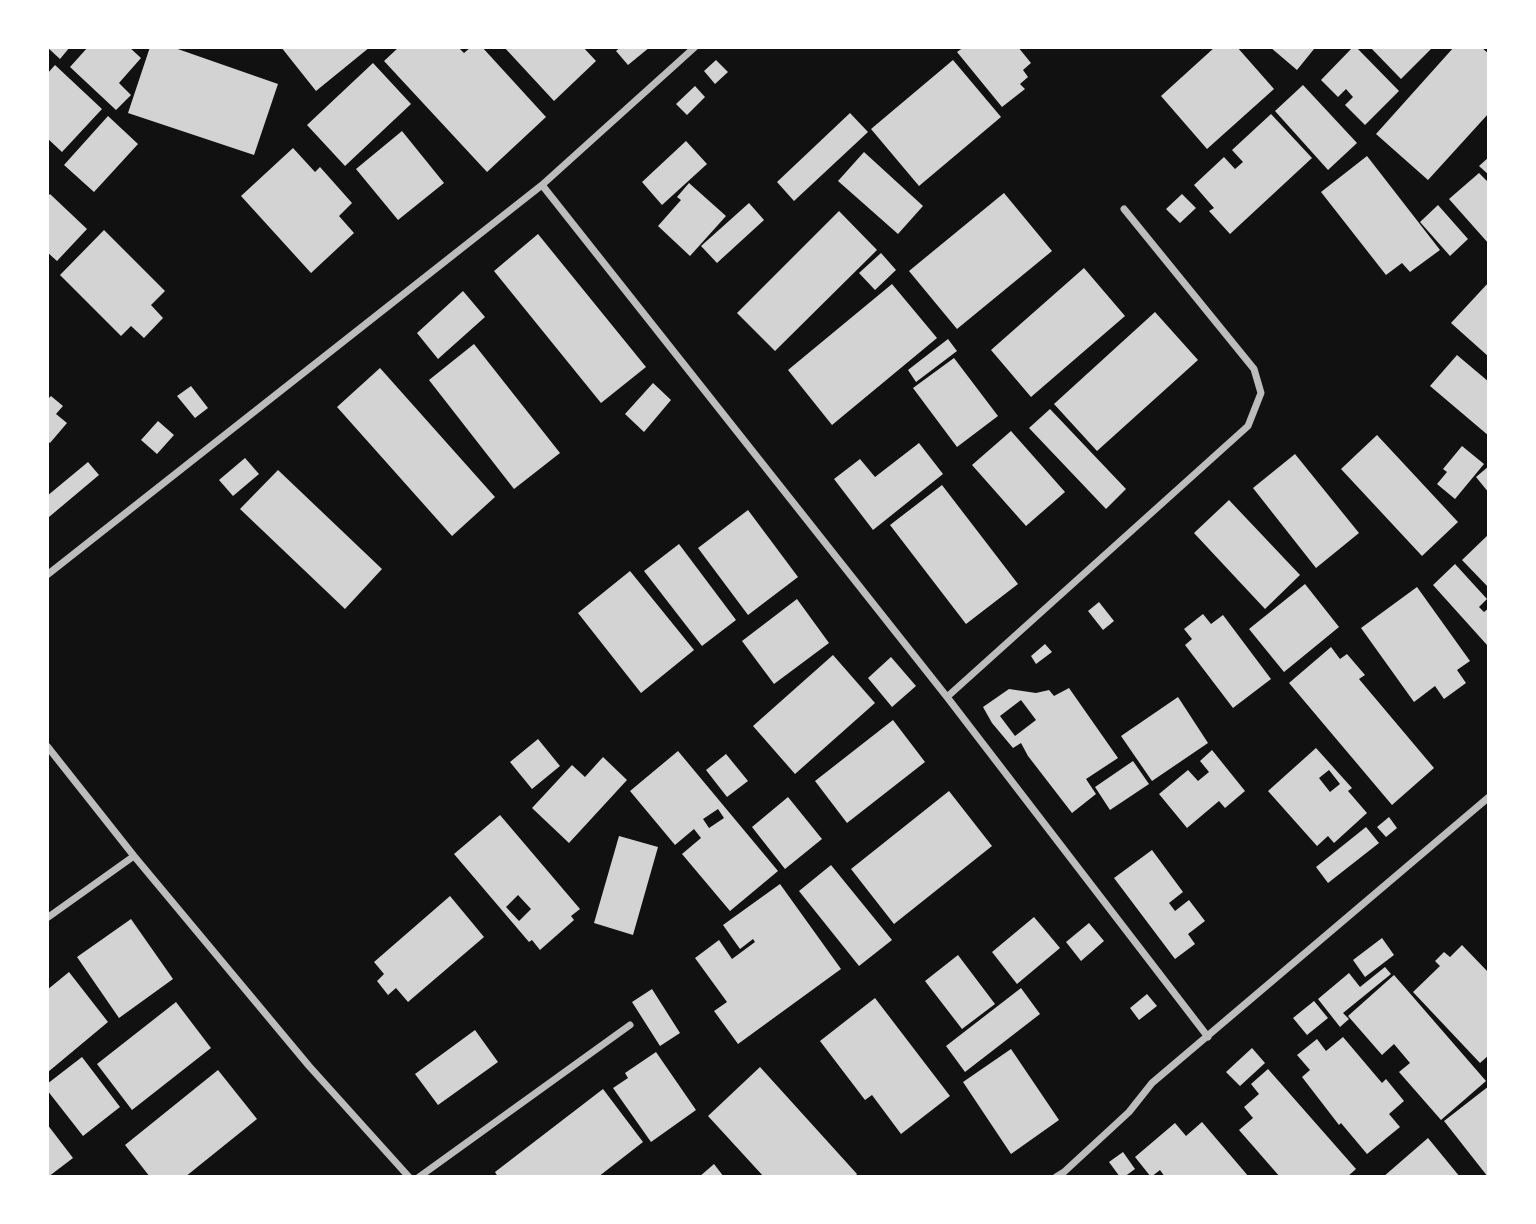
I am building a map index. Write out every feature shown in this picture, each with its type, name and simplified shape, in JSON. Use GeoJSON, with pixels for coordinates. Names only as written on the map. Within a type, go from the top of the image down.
{"type":"FeatureCollection","features":[{"type":"Feature","properties":{"kind":"street"},"geometry":{"type":"LineString","coordinates":[[47,575],[542,185],[695,47]]}},
{"type":"Feature","properties":{"kind":"street"},"geometry":{"type":"LineString","coordinates":[[542,185],[947,697],[1208,1037]]}},
{"type":"Feature","properties":{"kind":"street"},"geometry":{"type":"LineString","coordinates":[[947,697],[1248,426],[1261,393],[1254,369],[1125,209]]}},
{"type":"Feature","properties":{"kind":"street"},"geometry":{"type":"LineString","coordinates":[[47,746],[134,856],[309,1066],[409,1177]]}},
{"type":"Feature","properties":{"kind":"street"},"geometry":{"type":"LineString","coordinates":[[1056,1177],[1129,1112],[1152,1083],[1489,797]]}},
{"type":"Feature","properties":{"kind":"street"},"geometry":{"type":"LineString","coordinates":[[47,918],[134,856]]}},
{"type":"Feature","properties":{"kind":"street"},"geometry":{"type":"LineString","coordinates":[[419,1177],[629,1025]]}},
{"type":"Feature","properties":{"kind":"building"},"geometry":{"type":"Polygon","coordinates":[[[47,47],[70,47],[60,59],[47,47]]]}},
{"type":"Feature","properties":{"kind":"building"},"geometry":{"type":"Polygon","coordinates":[[[88,47],[129,47],[141,58],[119,83],[131,95],[116,110],[70,67],[88,47]]]}},
{"type":"Feature","properties":{"kind":"building"},"geometry":{"type":"Polygon","coordinates":[[[150,47],[172,47],[278,84],[254,155],[128,113],[150,47]]]}},
{"type":"Feature","properties":{"kind":"building"},"geometry":{"type":"Polygon","coordinates":[[[281,47],[370,47],[316,91],[281,47]]]}},
{"type":"Feature","properties":{"kind":"building"},"geometry":{"type":"Polygon","coordinates":[[[399,47],[458,47],[464,53],[471,47],[482,47],[546,117],[487,172],[384,61],[399,47]]]}},
{"type":"Feature","properties":{"kind":"building"},"geometry":{"type":"Polygon","coordinates":[[[504,47],[583,47],[596,61],[554,101],[504,47]]]}},
{"type":"Feature","properties":{"kind":"building"},"geometry":{"type":"Polygon","coordinates":[[[621,47],[650,47],[628,65],[616,51],[621,47]]]}},
{"type":"Feature","properties":{"kind":"building"},"geometry":{"type":"Polygon","coordinates":[[[964,47],[1018,47],[1031,63],[1023,70],[1028,77],[1020,84],[1025,89],[1002,107],[957,52],[964,47]]]}},
{"type":"Feature","properties":{"kind":"building"},"geometry":{"type":"Polygon","coordinates":[[[1215,47],[1237,47],[1274,89],[1207,149],[1161,96],[1215,47]]]}},
{"type":"Feature","properties":{"kind":"building"},"geometry":{"type":"Polygon","coordinates":[[[1270,47],[1311,47],[1314,49],[1297,70],[1270,47]]]}},
{"type":"Feature","properties":{"kind":"building"},"geometry":{"type":"Polygon","coordinates":[[[1353,47],[1399,91],[1365,125],[1345,105],[1353,97],[1346,89],[1338,97],[1321,80],[1353,47]]]}},
{"type":"Feature","properties":{"kind":"building"},"geometry":{"type":"Polygon","coordinates":[[[1370,47],[1433,47],[1401,79],[1370,47]]]}},
{"type":"Feature","properties":{"kind":"building"},"geometry":{"type":"Polygon","coordinates":[[[1454,47],[1481,47],[1489,54],[1489,113],[1428,180],[1376,134],[1454,47]]]}},
{"type":"Feature","properties":{"kind":"building"},"geometry":{"type":"Polygon","coordinates":[[[716,60],[728,72],[715,84],[704,71],[716,60]]]}},
{"type":"Feature","properties":{"kind":"building"},"geometry":{"type":"Polygon","coordinates":[[[953,60],[1001,117],[919,186],[871,129],[953,60]]]}},
{"type":"Feature","properties":{"kind":"building"},"geometry":{"type":"Polygon","coordinates":[[[373,63],[411,104],[345,166],[307,125],[373,63]]]}},
{"type":"Feature","properties":{"kind":"building"},"geometry":{"type":"Polygon","coordinates":[[[55,65],[102,109],[62,152],[47,138],[47,74],[55,65]]]}},
{"type":"Feature","properties":{"kind":"building"},"geometry":{"type":"Polygon","coordinates":[[[1303,85],[1357,143],[1328,170],[1275,111],[1303,85]]]}},
{"type":"Feature","properties":{"kind":"building"},"geometry":{"type":"Polygon","coordinates":[[[695,86],[705,97],[687,115],[676,104],[695,86]]]}},
{"type":"Feature","properties":{"kind":"building"},"geometry":{"type":"Polygon","coordinates":[[[850,113],[868,132],[794,201],[777,182],[850,113]]]}},
{"type":"Feature","properties":{"kind":"building"},"geometry":{"type":"Polygon","coordinates":[[[1271,114],[1312,158],[1230,234],[1209,211],[1214,208],[1194,185],[1224,157],[1235,169],[1243,162],[1232,150],[1271,114]]]}},
{"type":"Feature","properties":{"kind":"building"},"geometry":{"type":"Polygon","coordinates":[[[108,116],[138,144],[94,192],[64,165],[108,116]]]}},
{"type":"Feature","properties":{"kind":"building"},"geometry":{"type":"Polygon","coordinates":[[[402,131],[444,183],[398,220],[356,169],[402,131]]]}},
{"type":"Feature","properties":{"kind":"building"},"geometry":{"type":"Polygon","coordinates":[[[686,141],[707,164],[662,205],[642,182],[686,141]]]}},
{"type":"Feature","properties":{"kind":"building"},"geometry":{"type":"Polygon","coordinates":[[[293,148],[315,172],[320,167],[352,203],[339,216],[354,233],[311,273],[241,196],[293,148]]]}},
{"type":"Feature","properties":{"kind":"building"},"geometry":{"type":"Polygon","coordinates":[[[864,152],[923,206],[898,234],[838,181],[864,152]]]}},
{"type":"Feature","properties":{"kind":"building"},"geometry":{"type":"Polygon","coordinates":[[[1367,156],[1440,250],[1410,272],[1402,263],[1386,275],[1321,192],[1367,156]]]}},
{"type":"Feature","properties":{"kind":"building"},"geometry":{"type":"Polygon","coordinates":[[[1489,157],[1489,175],[1479,166],[1489,157]]]}},
{"type":"Feature","properties":{"kind":"building"},"geometry":{"type":"Polygon","coordinates":[[[1479,173],[1489,183],[1489,244],[1449,199],[1479,173]]]}},
{"type":"Feature","properties":{"kind":"building"},"geometry":{"type":"Polygon","coordinates":[[[689,183],[726,216],[690,256],[658,226],[681,200],[677,197],[689,183]]]}},
{"type":"Feature","properties":{"kind":"building"},"geometry":{"type":"Polygon","coordinates":[[[1004,193],[1052,251],[957,329],[909,271],[1004,193]]]}},
{"type":"Feature","properties":{"kind":"building"},"geometry":{"type":"Polygon","coordinates":[[[50,194],[87,229],[57,261],[47,252],[47,197],[50,194]]]}},
{"type":"Feature","properties":{"kind":"building"},"geometry":{"type":"Polygon","coordinates":[[[1182,194],[1196,208],[1180,223],[1166,209],[1182,194]]]}},
{"type":"Feature","properties":{"kind":"building"},"geometry":{"type":"Polygon","coordinates":[[[749,203],[764,220],[717,263],[701,246],[749,203]]]}},
{"type":"Feature","properties":{"kind":"building"},"geometry":{"type":"Polygon","coordinates":[[[1438,205],[1468,239],[1450,256],[1420,222],[1438,205]]]}},
{"type":"Feature","properties":{"kind":"building"},"geometry":{"type":"Polygon","coordinates":[[[839,211],[877,250],[775,351],[737,313],[839,211]]]}},
{"type":"Feature","properties":{"kind":"building"},"geometry":{"type":"Polygon","coordinates":[[[104,230],[165,291],[151,305],[163,318],[144,338],[131,326],[121,336],[60,275],[104,230]]]}},
{"type":"Feature","properties":{"kind":"building"},"geometry":{"type":"Polygon","coordinates":[[[538,234],[646,367],[601,403],[494,271],[538,234]]]}},
{"type":"Feature","properties":{"kind":"building"},"geometry":{"type":"Polygon","coordinates":[[[881,253],[896,270],[875,290],[859,273],[881,253]]]}},
{"type":"Feature","properties":{"kind":"building"},"geometry":{"type":"Polygon","coordinates":[[[1084,268],[1125,316],[1031,397],[991,350],[1084,268]]]}},
{"type":"Feature","properties":{"kind":"building"},"geometry":{"type":"Polygon","coordinates":[[[1489,282],[1489,357],[1451,323],[1489,282]]]}},
{"type":"Feature","properties":{"kind":"building"},"geometry":{"type":"Polygon","coordinates":[[[892,284],[937,338],[832,425],[788,370],[892,284]]]}},
{"type":"Feature","properties":{"kind":"building"},"geometry":{"type":"Polygon","coordinates":[[[463,291],[485,317],[438,359],[417,333],[463,291]]]}},
{"type":"Feature","properties":{"kind":"building"},"geometry":{"type":"Polygon","coordinates":[[[1155,312],[1198,360],[1097,451],[1054,404],[1155,312]]]}},
{"type":"Feature","properties":{"kind":"building"},"geometry":{"type":"Polygon","coordinates":[[[948,339],[957,351],[916,382],[908,370],[948,339]]]}},
{"type":"Feature","properties":{"kind":"building"},"geometry":{"type":"Polygon","coordinates":[[[474,344],[560,453],[514,489],[429,380],[474,344]]]}},
{"type":"Feature","properties":{"kind":"building"},"geometry":{"type":"Polygon","coordinates":[[[1457,355],[1489,382],[1489,436],[1430,386],[1457,355]]]}},
{"type":"Feature","properties":{"kind":"building"},"geometry":{"type":"Polygon","coordinates":[[[954,358],[998,416],[957,447],[913,388],[954,358]]]}},
{"type":"Feature","properties":{"kind":"building"},"geometry":{"type":"Polygon","coordinates":[[[380,368],[495,497],[452,536],[337,407],[380,368]]]}},
{"type":"Feature","properties":{"kind":"building"},"geometry":{"type":"Polygon","coordinates":[[[653,383],[671,400],[644,432],[625,414],[653,383]]]}},
{"type":"Feature","properties":{"kind":"building"},"geometry":{"type":"Polygon","coordinates":[[[191,386],[208,408],[195,418],[177,396],[191,386]]]}},
{"type":"Feature","properties":{"kind":"building"},"geometry":{"type":"Polygon","coordinates":[[[51,396],[63,406],[56,414],[67,423],[50,443],[47,440],[47,400],[51,396]]]}},
{"type":"Feature","properties":{"kind":"building"},"geometry":{"type":"Polygon","coordinates":[[[1050,409],[1126,489],[1106,509],[1029,428],[1050,409]]]}},
{"type":"Feature","properties":{"kind":"building"},"geometry":{"type":"Polygon","coordinates":[[[158,421],[174,435],[157,454],[141,440],[158,421]]]}},
{"type":"Feature","properties":{"kind":"building"},"geometry":{"type":"Polygon","coordinates":[[[1011,431],[1065,492],[1026,526],[972,465],[1011,431]]]}},
{"type":"Feature","properties":{"kind":"building"},"geometry":{"type":"Polygon","coordinates":[[[1377,435],[1458,522],[1422,556],[1341,469],[1377,435]]]}},
{"type":"Feature","properties":{"kind":"building"},"geometry":{"type":"Polygon","coordinates":[[[919,443],[943,474],[873,530],[834,479],[860,459],[875,477],[919,443]]]}},
{"type":"Feature","properties":{"kind":"building"},"geometry":{"type":"Polygon","coordinates":[[[1462,446],[1484,464],[1455,499],[1437,484],[1447,472],[1443,469],[1462,446]]]}},
{"type":"Feature","properties":{"kind":"building"},"geometry":{"type":"Polygon","coordinates":[[[1295,454],[1359,533],[1316,568],[1253,488],[1295,454]]]}},
{"type":"Feature","properties":{"kind":"building"},"geometry":{"type":"Polygon","coordinates":[[[245,458],[259,474],[233,496],[219,480],[245,458]]]}},
{"type":"Feature","properties":{"kind":"building"},"geometry":{"type":"Polygon","coordinates":[[[88,462],[99,475],[49,517],[47,496],[88,462]]]}},
{"type":"Feature","properties":{"kind":"building"},"geometry":{"type":"Polygon","coordinates":[[[1489,466],[1489,493],[1476,477],[1489,466]]]}},
{"type":"Feature","properties":{"kind":"building"},"geometry":{"type":"Polygon","coordinates":[[[278,470],[382,569],[345,609],[240,509],[278,470]]]}},
{"type":"Feature","properties":{"kind":"building"},"geometry":{"type":"Polygon","coordinates":[[[942,485],[1018,584],[966,624],[890,525],[942,485]]]}},
{"type":"Feature","properties":{"kind":"building"},"geometry":{"type":"Polygon","coordinates":[[[1229,500],[1300,575],[1265,609],[1194,533],[1229,500]]]}},
{"type":"Feature","properties":{"kind":"building"},"geometry":{"type":"Polygon","coordinates":[[[748,510],[798,577],[748,615],[698,548],[748,510]]]}},
{"type":"Feature","properties":{"kind":"building"},"geometry":{"type":"Polygon","coordinates":[[[1489,534],[1489,588],[1462,560],[1489,534]]]}},
{"type":"Feature","properties":{"kind":"building"},"geometry":{"type":"Polygon","coordinates":[[[679,544],[736,620],[702,646],[644,571],[679,544]]]}},
{"type":"Feature","properties":{"kind":"building"},"geometry":{"type":"Polygon","coordinates":[[[1455,564],[1487,599],[1479,607],[1484,612],[1489,608],[1487,645],[1433,585],[1455,564]]]}},
{"type":"Feature","properties":{"kind":"building"},"geometry":{"type":"Polygon","coordinates":[[[630,571],[694,650],[641,693],[578,613],[630,571]]]}},
{"type":"Feature","properties":{"kind":"building"},"geometry":{"type":"Polygon","coordinates":[[[1305,584],[1339,627],[1284,672],[1249,629],[1305,584]]]}},
{"type":"Feature","properties":{"kind":"building"},"geometry":{"type":"Polygon","coordinates":[[[1417,587],[1470,661],[1457,670],[1466,683],[1444,699],[1435,686],[1414,702],[1361,628],[1417,587]]]}},
{"type":"Feature","properties":{"kind":"building"},"geometry":{"type":"Polygon","coordinates":[[[797,599],[829,643],[774,684],[742,641],[797,599]]]}},
{"type":"Feature","properties":{"kind":"building"},"geometry":{"type":"Polygon","coordinates":[[[1099,602],[1114,621],[1103,630],[1088,611],[1099,602]]]}},
{"type":"Feature","properties":{"kind":"building"},"geometry":{"type":"Polygon","coordinates":[[[1203,614],[1211,624],[1223,615],[1271,679],[1233,708],[1185,645],[1192,639],[1184,629],[1203,614]]]}},
{"type":"Feature","properties":{"kind":"building"},"geometry":{"type":"Polygon","coordinates":[[[1045,644],[1052,652],[1036,664],[1031,656],[1045,644]]]}},
{"type":"Feature","properties":{"kind":"building"},"geometry":{"type":"Polygon","coordinates":[[[1331,647],[1340,659],[1347,654],[1365,675],[1359,679],[1434,768],[1392,805],[1289,683],[1331,647]]]}},
{"type":"Feature","properties":{"kind":"building"},"geometry":{"type":"Polygon","coordinates":[[[833,655],[875,703],[795,774],[753,726],[833,655]]]}},
{"type":"Feature","properties":{"kind":"building"},"geometry":{"type":"Polygon","coordinates":[[[891,657],[916,686],[892,707],[868,678],[891,657]]]}},
{"type":"Feature","properties":{"kind":"building"},"geometry":{"type":"Polygon","coordinates":[[[1069,688],[1118,758],[1086,779],[1096,794],[1072,813],[1021,743],[1013,748],[992,723],[983,707],[1009,689],[1036,693],[1049,690],[1054,696],[1069,688]],[[1021,700],[1000,716],[1015,736],[1036,720],[1021,700]]]}},
{"type":"Feature","properties":{"kind":"building"},"geometry":{"type":"Polygon","coordinates":[[[1178,697],[1208,743],[1152,781],[1121,736],[1178,697]]]}},
{"type":"Feature","properties":{"kind":"building"},"geometry":{"type":"Polygon","coordinates":[[[893,720],[925,762],[847,823],[815,781],[893,720]]]}},
{"type":"Feature","properties":{"kind":"building"},"geometry":{"type":"Polygon","coordinates":[[[538,739],[560,766],[532,789],[510,762],[538,739]]]}},
{"type":"Feature","properties":{"kind":"building"},"geometry":{"type":"Polygon","coordinates":[[[1316,748],[1352,788],[1348,791],[1367,813],[1334,843],[1328,836],[1317,846],[1268,791],[1316,748]],[[1329,770],[1319,778],[1330,792],[1340,784],[1329,770]]]}},
{"type":"Feature","properties":{"kind":"building"},"geometry":{"type":"Polygon","coordinates":[[[1212,750],[1245,791],[1225,808],[1219,801],[1187,828],[1159,794],[1188,770],[1198,781],[1209,772],[1200,761],[1212,750]]]}},
{"type":"Feature","properties":{"kind":"building"},"geometry":{"type":"Polygon","coordinates":[[[678,751],[778,871],[730,911],[682,854],[701,838],[694,829],[675,845],[630,791],[678,751]],[[718,809],[703,819],[709,828],[724,818],[718,809]]]}},
{"type":"Feature","properties":{"kind":"building"},"geometry":{"type":"Polygon","coordinates":[[[726,754],[748,781],[727,797],[706,770],[726,754]]]}},
{"type":"Feature","properties":{"kind":"building"},"geometry":{"type":"Polygon","coordinates":[[[603,757],[627,780],[569,843],[532,808],[572,765],[585,777],[603,757]]]}},
{"type":"Feature","properties":{"kind":"building"},"geometry":{"type":"Polygon","coordinates":[[[1133,761],[1149,784],[1110,810],[1095,787],[1133,761]]]}},
{"type":"Feature","properties":{"kind":"building"},"geometry":{"type":"Polygon","coordinates":[[[949,791],[992,846],[894,924],[851,869],[949,791]]]}},
{"type":"Feature","properties":{"kind":"building"},"geometry":{"type":"Polygon","coordinates":[[[788,797],[822,839],[785,869],[752,827],[788,797]]]}},
{"type":"Feature","properties":{"kind":"building"},"geometry":{"type":"Polygon","coordinates":[[[500,815],[580,909],[571,916],[574,920],[540,950],[532,940],[529,942],[454,854],[500,815]],[[518,895],[506,907],[519,921],[531,909],[518,895]]]}},
{"type":"Feature","properties":{"kind":"building"},"geometry":{"type":"Polygon","coordinates":[[[1389,817],[1397,828],[1386,837],[1377,827],[1389,817]]]}},
{"type":"Feature","properties":{"kind":"building"},"geometry":{"type":"Polygon","coordinates":[[[1366,827],[1379,843],[1328,883],[1316,867],[1366,827]]]}},
{"type":"Feature","properties":{"kind":"building"},"geometry":{"type":"Polygon","coordinates":[[[619,836],[658,847],[633,935],[594,923],[619,836]]]}},
{"type":"Feature","properties":{"kind":"building"},"geometry":{"type":"Polygon","coordinates":[[[1152,850],[1183,892],[1169,903],[1175,911],[1189,900],[1205,921],[1188,934],[1195,944],[1175,959],[1114,878],[1152,850]]]}},
{"type":"Feature","properties":{"kind":"building"},"geometry":{"type":"Polygon","coordinates":[[[831,865],[892,940],[859,966],[799,891],[831,865]]]}},
{"type":"Feature","properties":{"kind":"building"},"geometry":{"type":"Polygon","coordinates":[[[780,884],[841,969],[738,1044],[714,1011],[727,1002],[695,958],[719,940],[732,959],[755,942],[753,939],[740,949],[723,925],[780,884]]]}},
{"type":"Feature","properties":{"kind":"building"},"geometry":{"type":"Polygon","coordinates":[[[450,896],[484,937],[408,1002],[396,988],[388,995],[377,981],[384,974],[374,962],[450,896]]]}},
{"type":"Feature","properties":{"kind":"building"},"geometry":{"type":"Polygon","coordinates":[[[1034,917],[1060,948],[1017,984],[992,952],[1034,917]]]}},
{"type":"Feature","properties":{"kind":"building"},"geometry":{"type":"Polygon","coordinates":[[[131,919],[173,979],[119,1018],[77,957],[131,919]]]}},
{"type":"Feature","properties":{"kind":"building"},"geometry":{"type":"Polygon","coordinates":[[[1089,923],[1104,941],[1081,961],[1066,942],[1089,923]]]}},
{"type":"Feature","properties":{"kind":"building"},"geometry":{"type":"Polygon","coordinates":[[[1382,938],[1394,955],[1365,977],[1353,960],[1382,938]]]}},
{"type":"Feature","properties":{"kind":"building"},"geometry":{"type":"Polygon","coordinates":[[[1462,945],[1489,973],[1489,1055],[1480,1063],[1413,992],[1440,966],[1435,961],[1444,952],[1450,957],[1462,945]]]}},
{"type":"Feature","properties":{"kind":"building"},"geometry":{"type":"Polygon","coordinates":[[[958,955],[995,1004],[962,1029],[925,981],[958,955]]]}},
{"type":"Feature","properties":{"kind":"building"},"geometry":{"type":"Polygon","coordinates":[[[1385,967],[1391,974],[1343,1013],[1349,1019],[1340,1027],[1318,999],[1349,973],[1360,987],[1385,967]]]}},
{"type":"Feature","properties":{"kind":"building"},"geometry":{"type":"Polygon","coordinates":[[[69,972],[108,1022],[48,1072],[47,990],[69,972]]]}},
{"type":"Feature","properties":{"kind":"building"},"geometry":{"type":"Polygon","coordinates":[[[1394,975],[1486,1081],[1441,1120],[1399,1072],[1410,1063],[1394,1044],[1382,1055],[1348,1016],[1394,975]]]}},
{"type":"Feature","properties":{"kind":"building"},"geometry":{"type":"Polygon","coordinates":[[[1021,988],[1040,1014],[965,1072],[946,1046],[1021,988]]]}},
{"type":"Feature","properties":{"kind":"building"},"geometry":{"type":"Polygon","coordinates":[[[652,989],[680,1033],[660,1046],[632,1002],[652,989]]]}},
{"type":"Feature","properties":{"kind":"building"},"geometry":{"type":"Polygon","coordinates":[[[1147,994],[1157,1006],[1139,1020],[1130,1008],[1147,994]]]}},
{"type":"Feature","properties":{"kind":"building"},"geometry":{"type":"Polygon","coordinates":[[[875,998],[950,1096],[901,1134],[872,1095],[865,1100],[820,1041],[875,998]]]}},
{"type":"Feature","properties":{"kind":"building"},"geometry":{"type":"Polygon","coordinates":[[[1314,1001],[1328,1018],[1307,1035],[1293,1018],[1314,1001]]]}},
{"type":"Feature","properties":{"kind":"building"},"geometry":{"type":"Polygon","coordinates":[[[176,1002],[211,1048],[132,1110],[97,1064],[176,1002]]]}},
{"type":"Feature","properties":{"kind":"building"},"geometry":{"type":"Polygon","coordinates":[[[475,1030],[498,1062],[438,1105],[415,1074],[475,1030]]]}},
{"type":"Feature","properties":{"kind":"building"},"geometry":{"type":"Polygon","coordinates":[[[1343,1037],[1382,1083],[1386,1079],[1404,1101],[1389,1114],[1400,1127],[1367,1154],[1341,1123],[1339,1125],[1302,1077],[1310,1070],[1297,1055],[1317,1039],[1326,1051],[1343,1037]]]}},
{"type":"Feature","properties":{"kind":"building"},"geometry":{"type":"Polygon","coordinates":[[[1252,1048],[1265,1063],[1240,1086],[1226,1072],[1252,1048]]]}},
{"type":"Feature","properties":{"kind":"building"},"geometry":{"type":"Polygon","coordinates":[[[1011,1049],[1059,1120],[1011,1154],[963,1082],[1011,1049]]]}},
{"type":"Feature","properties":{"kind":"building"},"geometry":{"type":"Polygon","coordinates":[[[656,1052],[696,1110],[651,1142],[613,1088],[628,1078],[625,1073],[656,1052]]]}},
{"type":"Feature","properties":{"kind":"building"},"geometry":{"type":"Polygon","coordinates":[[[82,1057],[120,1107],[83,1136],[47,1090],[47,1084],[82,1057]]]}},
{"type":"Feature","properties":{"kind":"building"},"geometry":{"type":"Polygon","coordinates":[[[760,1067],[857,1174],[855,1177],[764,1177],[708,1116],[760,1067]]]}},
{"type":"Feature","properties":{"kind":"building"},"geometry":{"type":"Polygon","coordinates":[[[1268,1069],[1356,1169],[1347,1177],[1280,1177],[1239,1130],[1253,1118],[1244,1107],[1259,1094],[1251,1084],[1268,1069]]]}},
{"type":"Feature","properties":{"kind":"building"},"geometry":{"type":"Polygon","coordinates":[[[218,1070],[257,1119],[185,1177],[150,1177],[125,1145],[218,1070]]]}},
{"type":"Feature","properties":{"kind":"building"},"geometry":{"type":"Polygon","coordinates":[[[1489,1086],[1489,1177],[1488,1177],[1444,1121],[1489,1086]]]}},
{"type":"Feature","properties":{"kind":"building"},"geometry":{"type":"Polygon","coordinates":[[[603,1089],[643,1142],[598,1177],[498,1177],[495,1172],[603,1089]]]}},
{"type":"Feature","properties":{"kind":"building"},"geometry":{"type":"Polygon","coordinates":[[[1202,1122],[1249,1177],[1165,1177],[1160,1170],[1151,1177],[1135,1157],[1175,1123],[1186,1136],[1202,1122]]]}},
{"type":"Feature","properties":{"kind":"building"},"geometry":{"type":"Polygon","coordinates":[[[47,1124],[73,1158],[48,1177],[47,1177],[47,1124]]]}},
{"type":"Feature","properties":{"kind":"building"},"geometry":{"type":"Polygon","coordinates":[[[1428,1138],[1460,1177],[1383,1177],[1428,1138]]]}},
{"type":"Feature","properties":{"kind":"building"},"geometry":{"type":"Polygon","coordinates":[[[1123,1152],[1135,1169],[1120,1177],[1109,1162],[1123,1152]]]}},
{"type":"Feature","properties":{"kind":"building"},"geometry":{"type":"Polygon","coordinates":[[[714,1164],[724,1177],[699,1177],[714,1164]]]}}]}
